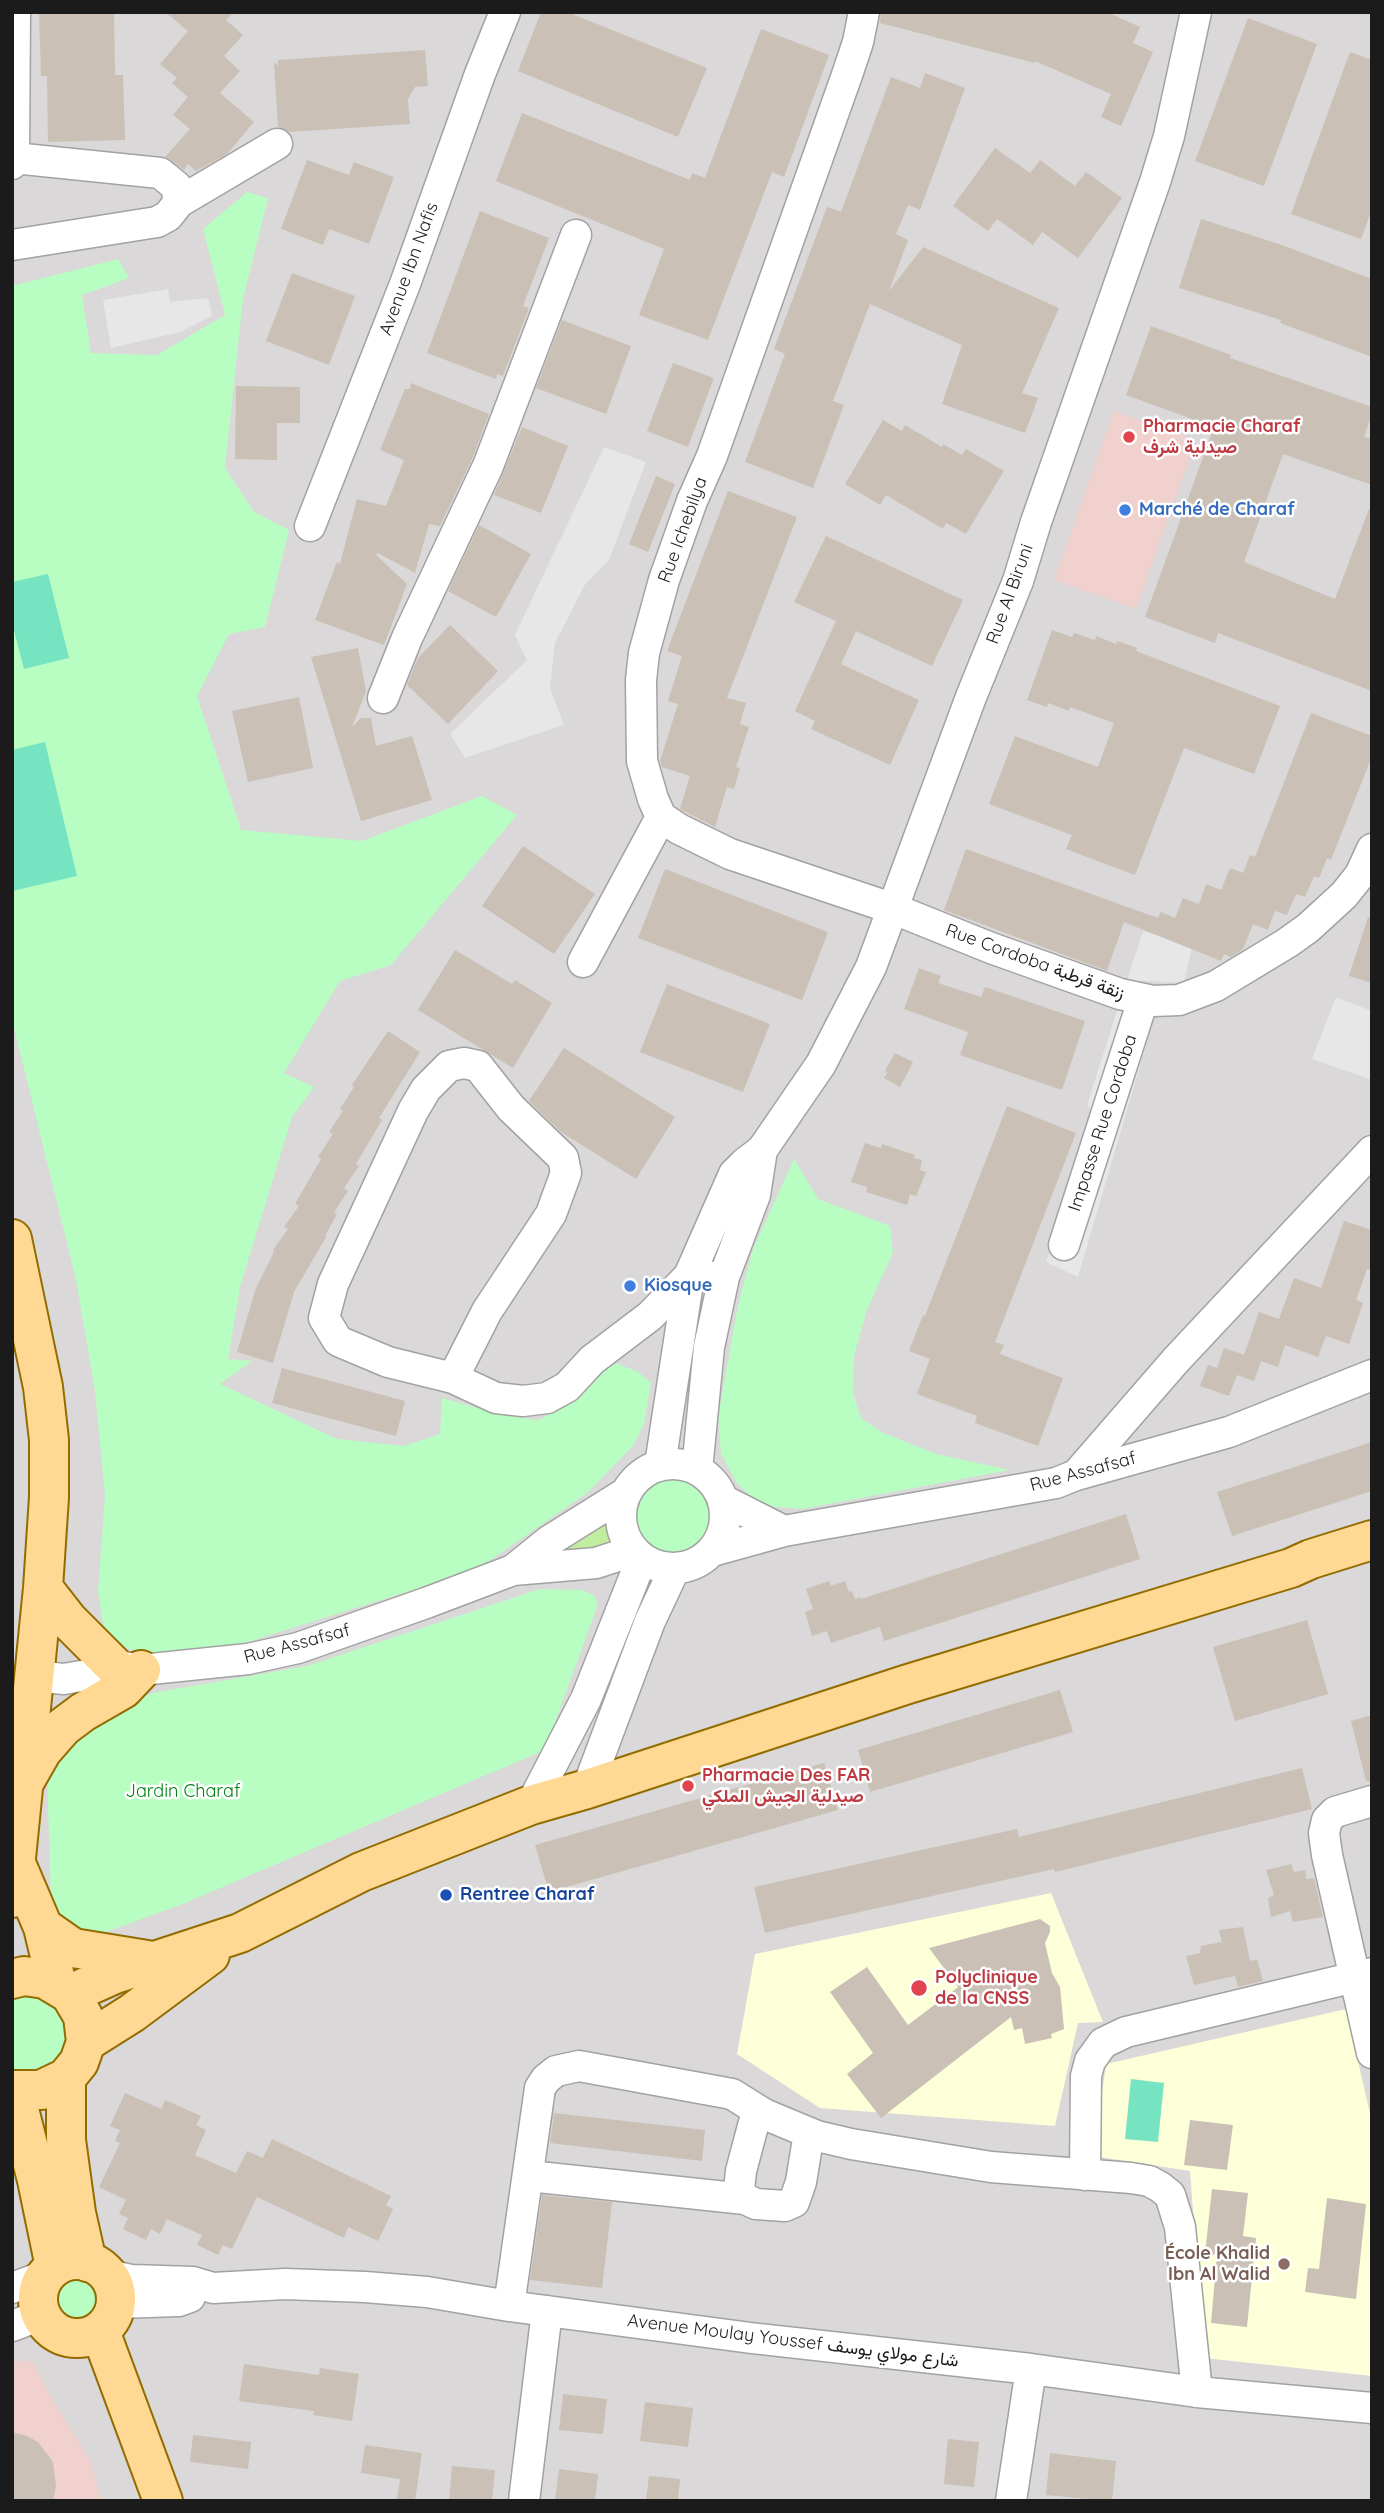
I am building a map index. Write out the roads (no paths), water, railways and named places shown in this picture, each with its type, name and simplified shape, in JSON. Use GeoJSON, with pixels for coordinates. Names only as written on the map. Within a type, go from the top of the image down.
{"type":"FeatureCollection","features":[{"type":"Feature","properties":{"kind":"main road"},"geometry":{"type":"LineString","coordinates":[[12,1239],[43,1387],[49,1440],[49,1497],[43,1588],[15,1882],[43,1927],[63,1989],[83,2016],[86,2042],[79,2062],[66,2078],[41,2090],[13,2090],[21,2151],[37,2180],[85,2293],[163,2501]]}},
{"type":"Feature","properties":{"kind":"main road"},"geometry":{"type":"LineString","coordinates":[[12,1979],[35,1977],[45,1979],[63,1989],[156,1961],[240,1933],[361,1872],[531,1805],[908,1684],[1372,1540]]}},
{"type":"Feature","properties":{"kind":"main road"},"geometry":{"type":"LineString","coordinates":[[23,1784],[42,1751],[64,1727],[83,1712],[122,1689],[127,1668],[68,1620],[43,1588]]}},
{"type":"Feature","properties":{"kind":"main road"},"geometry":{"type":"LineString","coordinates":[[43,1927],[73,1948],[156,1961]]}},
{"type":"Feature","properties":{"kind":"main road"},"geometry":{"type":"LineString","coordinates":[[86,2042],[132,2013],[240,1933]]}},
{"type":"Feature","properties":{"kind":"main road"},"geometry":{"type":"LineString","coordinates":[[66,2078],[66,2140],[96,2387],[143,2501]]}},
{"type":"Feature","properties":{"kind":"main road"},"geometry":{"type":"LineString","coordinates":[[27,2320],[57,2333],[85,2293]]}},
{"type":"Feature","properties":{"kind":"street"},"geometry":{"type":"LineString","coordinates":[[15,12],[13,161],[160,173],[176,186],[179,202]]}},
{"type":"Feature","properties":{"kind":"street","name":"Avenue Ibn Nafis"},"geometry":{"type":"LineString","coordinates":[[310,526],[405,284],[505,12]]}},
{"type":"Feature","properties":{"kind":"street","name":"Rue Ichebilya"},"geometry":{"type":"LineString","coordinates":[[662,817],[646,775],[641,744],[641,680],[650,629],[692,501],[712,456],[818,160],[858,42],[864,12]]}},
{"type":"Feature","properties":{"kind":"street","name":"Rue Al Biruni"},"geometry":{"type":"LineString","coordinates":[[762,1150],[821,1064],[871,967],[894,909],[971,697],[1018,581],[1040,510],[1155,182],[1169,136],[1196,12]]}},
{"type":"Feature","properties":{"kind":"street"},"geometry":{"type":"LineString","coordinates":[[12,245],[157,222],[168,216],[179,202],[277,144]]}},
{"type":"Feature","properties":{"kind":"street"},"geometry":{"type":"LineString","coordinates":[[383,698],[407,638],[488,466],[576,235]]}},
{"type":"Feature","properties":{"kind":"street"},"geometry":{"type":"LineString","coordinates":[[583,962],[662,817],[679,829],[730,854],[894,909]]}},
{"type":"Feature","properties":{"kind":"street","name":"Rue Cordoba زنقة قرطبة"},"geometry":{"type":"LineString","coordinates":[[894,909],[1015,957],[1143,1000],[1179,1000],[1216,986],[1308,928],[1344,895],[1360,875],[1372,849]]}},
{"type":"Feature","properties":{"kind":"street","name":"Impasse Rue Cordoba"},"geometry":{"type":"LineString","coordinates":[[1064,1245],[1143,1000]]}},
{"type":"Feature","properties":{"kind":"street"},"geometry":{"type":"LineString","coordinates":[[453,1378],[487,1311],[551,1214],[566,1173],[564,1158],[511,1108],[478,1066],[464,1063],[449,1066],[426,1089],[413,1111],[333,1284],[324,1318],[338,1342],[388,1362],[453,1378],[496,1398],[523,1401],[547,1398],[567,1387],[593,1360],[650,1316],[689,1276],[724,1277]]}},
{"type":"Feature","properties":{"kind":"street"},"geometry":{"type":"LineString","coordinates":[[660,1465],[689,1276],[734,1174],[762,1150]]}},
{"type":"Feature","properties":{"kind":"street"},"geometry":{"type":"LineString","coordinates":[[698,1469],[709,1347],[724,1277],[755,1195],[762,1150]]}},
{"type":"Feature","properties":{"kind":"street"},"geometry":{"type":"LineString","coordinates":[[1076,1475],[1176,1360],[1372,1151]]}},
{"type":"Feature","properties":{"kind":"street","name":"Rue Assafsaf"},"geometry":{"type":"LineString","coordinates":[[712,1551],[785,1531],[1056,1483],[1229,1432],[1372,1375]]}},
{"type":"Feature","properties":{"kind":"street"},"geometry":{"type":"LineString","coordinates":[[679,1464],[698,1469],[709,1477],[723,1500],[726,1518],[722,1536],[712,1551],[695,1564],[674,1569],[657,1566],[637,1555],[623,1534],[620,1514],[624,1494],[639,1475],[660,1465],[679,1464]]}},
{"type":"Feature","properties":{"kind":"street","name":"Rue Assafsaf"},"geometry":{"type":"LineString","coordinates":[[513,1570],[549,1541],[624,1494]]}},
{"type":"Feature","properties":{"kind":"street"},"geometry":{"type":"LineString","coordinates":[[723,1500],[785,1531]]}},
{"type":"Feature","properties":{"kind":"street"},"geometry":{"type":"LineString","coordinates":[[531,1805],[586,1699],[637,1555]]}},
{"type":"Feature","properties":{"kind":"street","name":"Rue Assafsaf"},"geometry":{"type":"LineString","coordinates":[[33,1676],[64,1679],[127,1668],[248,1659],[298,1648],[513,1570],[596,1563],[637,1555]]}},
{"type":"Feature","properties":{"kind":"street"},"geometry":{"type":"LineString","coordinates":[[587,1789],[650,1620],[674,1569]]}},
{"type":"Feature","properties":{"kind":"street"},"geometry":{"type":"LineString","coordinates":[[1372,1801],[1335,1812],[1327,1820],[1324,1833],[1363,1975],[1372,2053]]}},
{"type":"Feature","properties":{"kind":"street"},"geometry":{"type":"LineString","coordinates":[[1085,2175],[1086,2076],[1090,2061],[1103,2043],[1126,2032],[1363,1975]]}},
{"type":"Feature","properties":{"kind":"street"},"geometry":{"type":"LineString","coordinates":[[509,2306],[540,2088],[546,2079],[565,2067],[579,2066],[732,2094],[757,2111],[809,2133],[851,2144],[990,2167],[1149,2181],[1170,2195],[1180,2227],[1197,2392]]}},
{"type":"Feature","properties":{"kind":"street"},"geometry":{"type":"LineString","coordinates":[[744,2199],[739,2190],[741,2171],[757,2111]]}},
{"type":"Feature","properties":{"kind":"street"},"geometry":{"type":"LineString","coordinates":[[528,2176],[744,2199],[766,2206],[785,2206],[794,2202],[801,2182],[809,2133]]}},
{"type":"Feature","properties":{"kind":"street","name":"Avenue Moulay Youssef شارع مولاي يوسف"},"geometry":{"type":"LineString","coordinates":[[12,2288],[179,2301],[213,2288],[285,2284],[427,2292],[509,2306],[751,2338],[1031,2369],[1197,2392],[1372,2408]]}},
{"type":"Feature","properties":{"kind":"street"},"geometry":{"type":"LineString","coordinates":[[524,2501],[547,2311]]}},
{"type":"Feature","properties":{"kind":"street"},"geometry":{"type":"LineString","coordinates":[[1011,2501],[1031,2369]]}},
{"type":"Feature","properties":{"kind":"place","name":"Pharmacie Charaf صيدلية شرف"},"geometry":{"type":"Point","coordinates":[1129,437]}},
{"type":"Feature","properties":{"kind":"place","name":"Marché de Charaf"},"geometry":{"type":"Point","coordinates":[1125,510]}},
{"type":"Feature","properties":{"kind":"place","name":"Kiosque"},"geometry":{"type":"Point","coordinates":[630,1286]}},
{"type":"Feature","properties":{"kind":"place","name":"Pharmacie Des FAR صيدلية الجيش الملكي"},"geometry":{"type":"Point","coordinates":[688,1786]}},
{"type":"Feature","properties":{"kind":"place","name":"Rentree Charaf"},"geometry":{"type":"Point","coordinates":[446,1895]}},
{"type":"Feature","properties":{"kind":"place","name":"Polyclinique de la CNSS"},"geometry":{"type":"Point","coordinates":[919,1988]}},
{"type":"Feature","properties":{"kind":"place","name":"École Khalid Ibn Al Walid"},"geometry":{"type":"Point","coordinates":[1284,2264]}},
{"type":"Feature","properties":{"kind":"park label","name":"Jardin Charaf"},"geometry":{"type":"Point","coordinates":[183,1792]}}]}
